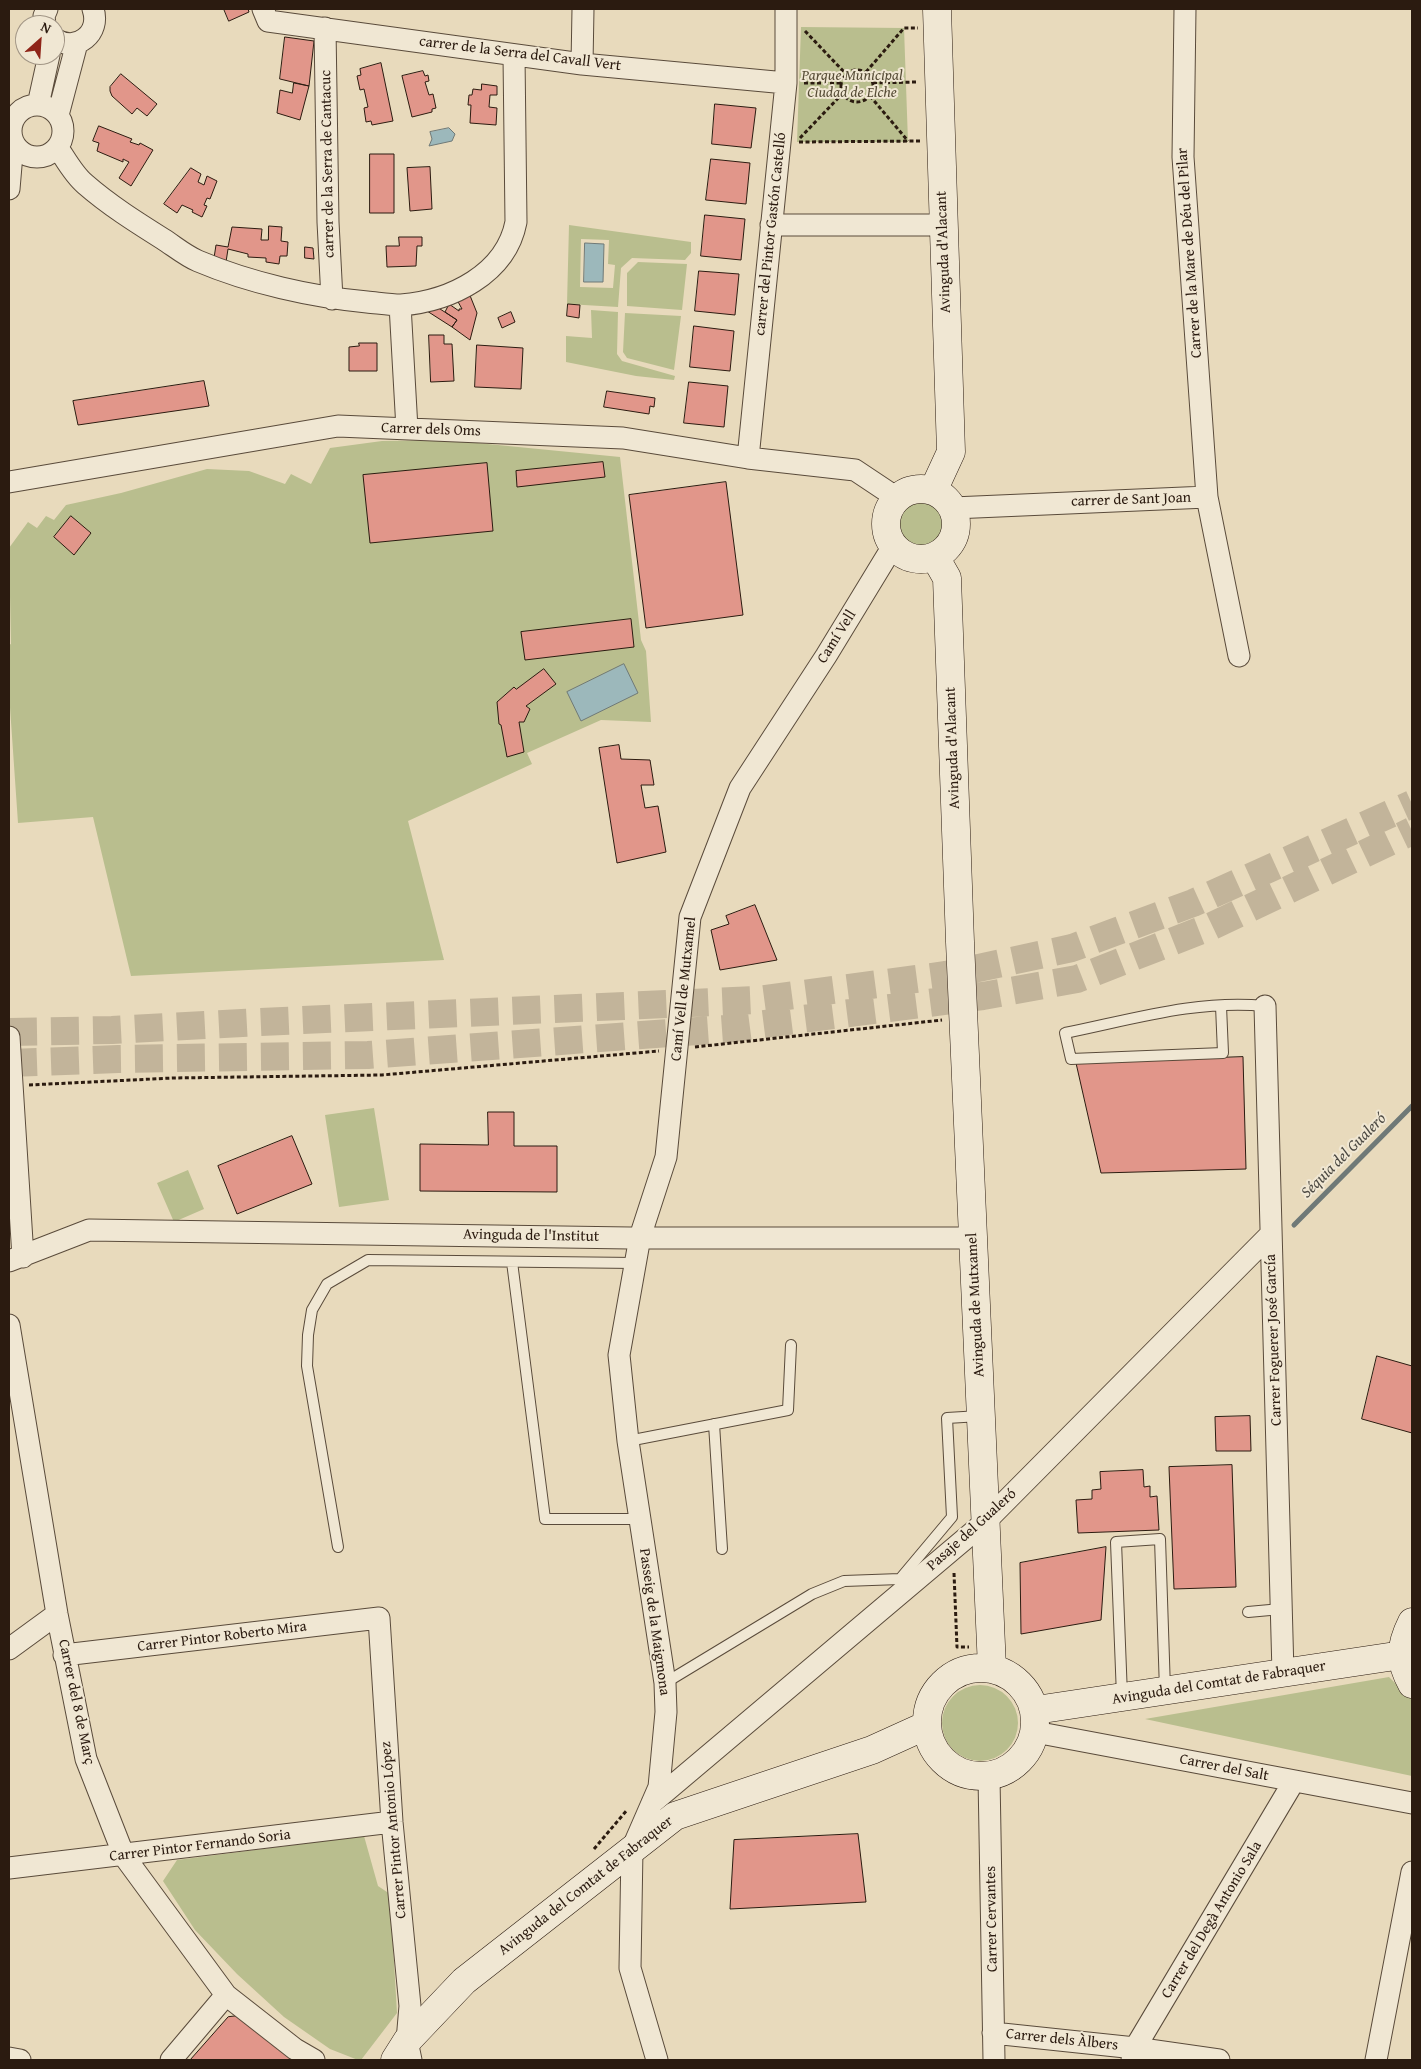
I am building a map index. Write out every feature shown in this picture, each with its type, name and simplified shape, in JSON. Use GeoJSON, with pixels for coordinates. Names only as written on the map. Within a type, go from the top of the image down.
{"type":"FeatureCollection","features":[{"type":"Feature","properties":{"kind":"street"},"geometry":{"type":"LineString","coordinates":[[65,43],[77,43],[90,34],[94,26],[95,9]]}},
{"type":"Feature","properties":{"kind":"street","name":"carrer de la Serra del Cavall Vert"},"geometry":{"type":"LineString","coordinates":[[263,9],[268,22],[325,28],[514,56],[582,64],[793,83]]}},
{"type":"Feature","properties":{"kind":"street"},"geometry":{"type":"LineString","coordinates":[[582,9],[582,64]]}},
{"type":"Feature","properties":{"kind":"street","name":"carrer del Pintor Gastón Castelló"},"geometry":{"type":"LineString","coordinates":[[748,458],[771,225],[793,83],[786,9]]}},
{"type":"Feature","properties":{"kind":"street","name":"Avinguda d'Alacant"},"geometry":{"type":"LineString","coordinates":[[937,9],[951,452],[943,500]]}},
{"type":"Feature","properties":{"kind":"street","name":"Carrer de la Mare de Déu del Pilar"},"geometry":{"type":"LineString","coordinates":[[1185,9],[1183,157],[1207,497]]}},
{"type":"Feature","properties":{"kind":"street","name":"carrer de la Serra de Cantacuc"},"geometry":{"type":"LineString","coordinates":[[325,28],[328,222],[332,299]]}},
{"type":"Feature","properties":{"kind":"street"},"geometry":{"type":"LineString","coordinates":[[58,115],[77,43]]}},
{"type":"Feature","properties":{"kind":"street"},"geometry":{"type":"LineString","coordinates":[[58,148],[84,183],[127,216],[197,261],[267,284],[332,299],[400,305],[423,302],[463,288],[480,277],[505,252],[513,235],[516,222],[514,56]]}},
{"type":"Feature","properties":{"kind":"street"},"geometry":{"type":"LineString","coordinates":[[38,105],[47,65]]}},
{"type":"Feature","properties":{"kind":"street"},"geometry":{"type":"LineString","coordinates":[[9,189],[10,133],[15,116],[29,106],[38,105],[52,110],[58,115],[64,132],[58,148],[51,154],[34,158],[18,150],[11,155]]}},
{"type":"Feature","properties":{"kind":"street"},"geometry":{"type":"LineString","coordinates":[[771,225],[943,225]]}},
{"type":"Feature","properties":{"kind":"street"},"geometry":{"type":"LineString","coordinates":[[400,305],[407,428]]}},
{"type":"Feature","properties":{"kind":"street","name":"Carrer dels Oms"},"geometry":{"type":"LineString","coordinates":[[9,482],[338,426],[623,438],[748,458],[855,470],[897,498]]}},
{"type":"Feature","properties":{"kind":"street"},"geometry":{"type":"LineString","coordinates":[[914,489],[943,500],[956,522],[956,533],[952,543],[944,551],[935,557],[924,560],[913,559],[902,554],[893,546],[888,537],[886,516],[897,498],[914,489]]}},
{"type":"Feature","properties":{"kind":"street","name":"carrer de Sant Joan"},"geometry":{"type":"LineString","coordinates":[[943,500],[1207,497],[1239,656]]}},
{"type":"Feature","properties":{"kind":"street","name":"Camí Vell"},"geometry":{"type":"LineString","coordinates":[[779,727],[826,656],[893,546]]}},
{"type":"Feature","properties":{"kind":"street","name":"Avinguda d'Alacant"},"geometry":{"type":"LineString","coordinates":[[935,557],[947,578],[960,942]]}},
{"type":"Feature","properties":{"kind":"street","name":"Camí Vell de Mutxamel"},"geometry":{"type":"LineString","coordinates":[[640,1237],[666,1156],[690,916],[740,788],[779,727]]}},
{"type":"Feature","properties":{"kind":"street","name":"Avinguda de Mutxamel"},"geometry":{"type":"LineString","coordinates":[[960,942],[992,1668]]}},
{"type":"Feature","properties":{"kind":"street","name":"Carrer Foguerer José García"},"geometry":{"type":"LineString","coordinates":[[1265,1006],[1283,1673]]}},
{"type":"Feature","properties":{"kind":"street"},"geometry":{"type":"LineString","coordinates":[[9,1038],[16,1259]]}},
{"type":"Feature","properties":{"kind":"street","name":"Avinguda de l'Institut"},"geometry":{"type":"LineString","coordinates":[[16,1259],[89,1230],[640,1237],[973,1238]]}},
{"type":"Feature","properties":{"kind":"street","name":"Pasaje del Gualeró"},"geometry":{"type":"LineString","coordinates":[[652,1804],[985,1522],[1271,1234]]}},
{"type":"Feature","properties":{"kind":"street","name":"Passeig de la Maigmona"},"geometry":{"type":"LineString","coordinates":[[640,1237],[619,1355],[628,1441],[664,1683],[666,1712],[659,1788],[632,1849],[630,1968],[657,2060]]}},
{"type":"Feature","properties":{"kind":"street","name":"Carrer del 8 de Març"},"geometry":{"type":"LineString","coordinates":[[9,1325],[64,1655],[86,1759],[124,1856],[226,1995],[295,2049],[314,2060]]}},
{"type":"Feature","properties":{"kind":"street"},"geometry":{"type":"LineString","coordinates":[[9,1649],[57,1614]]}},
{"type":"Feature","properties":{"kind":"street","name":"Carrer Pintor Roberto Mira"},"geometry":{"type":"LineString","coordinates":[[64,1655],[379,1618]]}},
{"type":"Feature","properties":{"kind":"street","name":"Carrer Pintor Antonio López"},"geometry":{"type":"LineString","coordinates":[[379,1618],[392,1822],[410,2006],[404,2054]]}},
{"type":"Feature","properties":{"kind":"street"},"geometry":{"type":"LineString","coordinates":[[1412,1622],[1404,1638],[1402,1655],[1405,1672],[1412,1684]]}},
{"type":"Feature","properties":{"kind":"street","name":"Avinguda del Comtat de Fabraquer"},"geometry":{"type":"LineString","coordinates":[[1036,1721],[1122,1697],[1402,1655]]}},
{"type":"Feature","properties":{"kind":"street"},"geometry":{"type":"LineString","coordinates":[[992,1668],[1026,1689],[1036,1721],[1029,1750],[1016,1765],[1003,1773],[989,1777],[961,1774],[939,1759],[925,1726],[929,1701],[941,1683],[967,1669],[992,1668]]}},
{"type":"Feature","properties":{"kind":"street","name":"Carrer del Salt"},"geometry":{"type":"LineString","coordinates":[[1036,1721],[1294,1781],[1412,1803]]}},
{"type":"Feature","properties":{"kind":"street","name":"Avinguda del Comtat de Fabraquer"},"geometry":{"type":"LineString","coordinates":[[404,2054],[464,1981],[675,1816],[872,1750],[925,1726]]}},
{"type":"Feature","properties":{"kind":"street","name":"Carrer Cervantes"},"geometry":{"type":"LineString","coordinates":[[989,1777],[994,2060]]}},
{"type":"Feature","properties":{"kind":"street","name":"Carrer del Degà Antonio Sala"},"geometry":{"type":"LineString","coordinates":[[1134,2054],[1294,1781]]}},
{"type":"Feature","properties":{"kind":"street","name":"Carrer Pintor Fernando Soria"},"geometry":{"type":"LineString","coordinates":[[9,1868],[124,1856],[392,1822]]}},
{"type":"Feature","properties":{"kind":"street"},"geometry":{"type":"LineString","coordinates":[[1376,2060],[1412,1872]]}},
{"type":"Feature","properties":{"kind":"street"},"geometry":{"type":"LineString","coordinates":[[171,2060],[226,1995]]}},
{"type":"Feature","properties":{"kind":"street","name":"Carrer dels Àlbers"},"geometry":{"type":"LineString","coordinates":[[993,2033],[1134,2054],[1219,2060]]}},
{"type":"Feature","properties":{"kind":"street"},"geometry":{"type":"LineString","coordinates":[[9,2058],[20,2060]]}},
{"type":"Feature","properties":{"kind":"lane"},"geometry":{"type":"LineString","coordinates":[[1221,1006],[1223,1053],[1071,1059],[1065,1033],[1203,1006],[1221,1006],[1265,1006]]}},
{"type":"Feature","properties":{"kind":"lane"},"geometry":{"type":"LineString","coordinates":[[338,1548],[307,1366],[308,1335],[312,1310],[327,1284],[368,1260],[635,1264]]}},
{"type":"Feature","properties":{"kind":"lane"},"geometry":{"type":"LineString","coordinates":[[512,1262],[545,1519],[639,1519]]}},
{"type":"Feature","properties":{"kind":"lane"},"geometry":{"type":"LineString","coordinates":[[628,1441],[788,1410],[791,1345]]}},
{"type":"Feature","properties":{"kind":"lane"},"geometry":{"type":"LineString","coordinates":[[664,1683],[812,1594],[844,1581],[900,1579],[952,1517],[947,1418],[980,1416]]}},
{"type":"Feature","properties":{"kind":"lane"},"geometry":{"type":"LineString","coordinates":[[714,1424],[722,1549]]}},
{"type":"Feature","properties":{"kind":"lane"},"geometry":{"type":"LineString","coordinates":[[1122,1697],[1116,1542],[1160,1539],[1165,1691]]}},
{"type":"Feature","properties":{"kind":"lane"},"geometry":{"type":"LineString","coordinates":[[1248,1612],[1281,1609]]}},
{"type":"Feature","properties":{"kind":"path"},"geometry":{"type":"LineString","coordinates":[[801,27],[846,74]]}},
{"type":"Feature","properties":{"kind":"path"},"geometry":{"type":"LineString","coordinates":[[866,72],[904,28]]}},
{"type":"Feature","properties":{"kind":"path"},"geometry":{"type":"LineString","coordinates":[[856,70],[866,72],[873,83],[870,96],[866,100],[850,101],[843,93],[841,83],[846,74],[856,70]]}},
{"type":"Feature","properties":{"kind":"path"},"geometry":{"type":"LineString","coordinates":[[873,83],[906,82]]}},
{"type":"Feature","properties":{"kind":"path"},"geometry":{"type":"LineString","coordinates":[[793,83],[841,83]]}},
{"type":"Feature","properties":{"kind":"path"},"geometry":{"type":"LineString","coordinates":[[843,93],[797,142],[908,142],[870,96]]}},
{"type":"Feature","properties":{"kind":"path"},"geometry":{"type":"LineString","coordinates":[[12,1086],[173,1078],[382,1075],[677,1049],[963,1018]]}},
{"type":"Feature","properties":{"kind":"green space","name":"Parque Municipal Ciudad de Elche"},"geometry":{"type":"Polygon","coordinates":[[[801,27],[904,28],[908,142],[797,142],[801,27]]]}},
{"type":"Feature","properties":{"kind":"green space"},"geometry":{"type":"Polygon","coordinates":[[[569,225],[691,242],[691,253],[685,260],[632,258],[621,268],[618,307],[567,304],[569,225]],[[581,239],[580,287],[613,288],[615,265],[608,264],[609,240],[581,239]]]}},
{"type":"Feature","properties":{"kind":"green space"},"geometry":{"type":"Polygon","coordinates":[[[638,262],[687,264],[682,310],[627,306],[627,273],[638,262]]]}},
{"type":"Feature","properties":{"kind":"green space"},"geometry":{"type":"Polygon","coordinates":[[[591,310],[618,312],[617,354],[622,361],[675,376],[674,380],[636,376],[566,362],[566,336],[592,338],[591,310]]]}},
{"type":"Feature","properties":{"kind":"green space"},"geometry":{"type":"Polygon","coordinates":[[[625,313],[681,316],[674,370],[627,358],[623,352],[625,313]]]}},
{"type":"Feature","properties":{"kind":"green space"},"geometry":{"type":"Polygon","coordinates":[[[447,440],[620,457],[641,640],[646,651],[651,722],[601,720],[527,753],[532,764],[408,821],[444,960],[131,976],[93,817],[18,823],[9,693],[9,645],[11,644],[9,548],[28,522],[37,528],[46,516],[54,520],[66,505],[121,493],[207,469],[249,471],[285,484],[291,474],[311,484],[330,448],[382,441],[447,440]]]}},
{"type":"Feature","properties":{"kind":"green space"},"geometry":{"type":"Polygon","coordinates":[[[921,496],[936,501],[944,509],[949,524],[944,539],[936,547],[921,552],[906,547],[898,539],[893,524],[898,509],[906,501],[921,496]]]}},
{"type":"Feature","properties":{"kind":"green space"},"geometry":{"type":"Polygon","coordinates":[[[374,1108],[389,1200],[339,1207],[325,1115],[374,1108]]]}},
{"type":"Feature","properties":{"kind":"green space"},"geometry":{"type":"Polygon","coordinates":[[[188,1170],[204,1209],[174,1222],[157,1183],[188,1170]]]}},
{"type":"Feature","properties":{"kind":"green space"},"geometry":{"type":"Polygon","coordinates":[[[1389,1677],[1412,1700],[1412,1776],[1145,1719],[1389,1677]]]}},
{"type":"Feature","properties":{"kind":"green space"},"geometry":{"type":"Polygon","coordinates":[[[973,1685],[987,1685],[1001,1691],[1012,1702],[1018,1716],[1015,1738],[1007,1750],[987,1761],[973,1761],[959,1755],[948,1744],[942,1730],[942,1716],[948,1702],[959,1691],[973,1685]]]}},
{"type":"Feature","properties":{"kind":"green space"},"geometry":{"type":"Polygon","coordinates":[[[364,1836],[378,1886],[390,1894],[397,2013],[361,2060],[358,2060],[330,2049],[284,2017],[237,1974],[195,1930],[163,1881],[177,1860],[364,1836]]]}},
{"type":"Feature","properties":{"kind":"water"},"geometry":{"type":"Polygon","coordinates":[[[449,128],[455,134],[452,141],[429,146],[432,139],[430,132],[449,128]]]}},
{"type":"Feature","properties":{"kind":"water"},"geometry":{"type":"Polygon","coordinates":[[[585,243],[604,244],[603,282],[584,282],[585,243]]]}},
{"type":"Feature","properties":{"kind":"water"},"geometry":{"type":"Polygon","coordinates":[[[624,664],[638,693],[581,721],[567,692],[624,664]]]}},
{"type":"Feature","properties":{"kind":"building"},"geometry":{"type":"Polygon","coordinates":[[[224,9],[248,9],[249,12],[229,21],[224,9]]]}},
{"type":"Feature","properties":{"kind":"building"},"geometry":{"type":"Polygon","coordinates":[[[285,37],[314,41],[309,86],[280,79],[285,37]]]}},
{"type":"Feature","properties":{"kind":"building"},"geometry":{"type":"Polygon","coordinates":[[[381,63],[393,121],[372,125],[371,121],[366,122],[364,108],[368,107],[364,89],[360,90],[357,76],[361,75],[360,69],[381,63]]]}},
{"type":"Feature","properties":{"kind":"building"},"geometry":{"type":"Polygon","coordinates":[[[423,71],[425,76],[428,75],[429,81],[425,82],[429,95],[433,94],[436,108],[432,109],[432,112],[412,117],[402,76],[423,71]]]}},
{"type":"Feature","properties":{"kind":"building"},"geometry":{"type":"Polygon","coordinates":[[[121,74],[157,104],[147,116],[137,108],[132,114],[112,96],[110,87],[121,74]]]}},
{"type":"Feature","properties":{"kind":"building"},"geometry":{"type":"Polygon","coordinates":[[[294,83],[309,86],[300,120],[277,113],[280,90],[292,93],[294,83]]]}},
{"type":"Feature","properties":{"kind":"building"},"geometry":{"type":"Polygon","coordinates":[[[482,84],[497,86],[497,95],[490,95],[489,107],[497,108],[496,125],[470,123],[471,105],[468,105],[469,95],[472,95],[473,89],[481,90],[482,84]]]}},
{"type":"Feature","properties":{"kind":"building"},"geometry":{"type":"Polygon","coordinates":[[[715,104],[756,108],[751,148],[712,144],[715,104]]]}},
{"type":"Feature","properties":{"kind":"building"},"geometry":{"type":"Polygon","coordinates":[[[99,126],[132,139],[130,142],[139,145],[140,143],[153,150],[131,186],[119,178],[129,162],[123,159],[123,162],[97,151],[99,143],[93,141],[99,126]]]}},
{"type":"Feature","properties":{"kind":"building"},"geometry":{"type":"Polygon","coordinates":[[[370,154],[394,154],[394,213],[370,213],[370,154]]]}},
{"type":"Feature","properties":{"kind":"building"},"geometry":{"type":"Polygon","coordinates":[[[711,159],[750,163],[746,204],[706,200],[711,159]]]}},
{"type":"Feature","properties":{"kind":"building"},"geometry":{"type":"Polygon","coordinates":[[[430,167],[432,209],[410,211],[407,168],[430,167]]]}},
{"type":"Feature","properties":{"kind":"building"},"geometry":{"type":"Polygon","coordinates":[[[191,168],[201,174],[198,182],[204,185],[207,176],[217,181],[210,199],[207,198],[204,205],[207,206],[202,217],[182,205],[177,213],[164,204],[191,168]]]}},
{"type":"Feature","properties":{"kind":"building"},"geometry":{"type":"Polygon","coordinates":[[[705,215],[745,219],[741,260],[701,256],[705,215]]]}},
{"type":"Feature","properties":{"kind":"building"},"geometry":{"type":"Polygon","coordinates":[[[269,226],[282,227],[281,241],[288,242],[287,256],[280,256],[279,264],[266,262],[266,258],[248,257],[248,254],[228,249],[226,262],[214,258],[216,245],[228,247],[232,227],[262,229],[261,240],[268,240],[269,226]]]}},
{"type":"Feature","properties":{"kind":"building"},"geometry":{"type":"Polygon","coordinates":[[[399,237],[422,237],[422,246],[417,246],[416,266],[387,267],[386,246],[399,246],[399,237]]]}},
{"type":"Feature","properties":{"kind":"building"},"geometry":{"type":"Polygon","coordinates":[[[305,247],[313,248],[314,259],[305,258],[305,247]]]}},
{"type":"Feature","properties":{"kind":"building"},"geometry":{"type":"Polygon","coordinates":[[[699,271],[739,274],[735,315],[695,311],[699,271]]]}},
{"type":"Feature","properties":{"kind":"building"},"geometry":{"type":"Polygon","coordinates":[[[469,293],[477,313],[470,340],[452,327],[457,320],[445,312],[449,304],[459,311],[459,309],[462,309],[456,298],[469,293]]]}},
{"type":"Feature","properties":{"kind":"building"},"geometry":{"type":"Polygon","coordinates":[[[568,304],[580,305],[579,318],[567,316],[568,304]]]}},
{"type":"Feature","properties":{"kind":"building"},"geometry":{"type":"Polygon","coordinates":[[[437,307],[457,320],[452,327],[427,311],[437,307]]]}},
{"type":"Feature","properties":{"kind":"building"},"geometry":{"type":"Polygon","coordinates":[[[511,312],[515,322],[502,328],[498,318],[511,312]]]}},
{"type":"Feature","properties":{"kind":"building"},"geometry":{"type":"Polygon","coordinates":[[[694,326],[734,331],[730,371],[690,367],[694,326]]]}},
{"type":"Feature","properties":{"kind":"building"},"geometry":{"type":"Polygon","coordinates":[[[429,335],[444,335],[444,344],[452,344],[454,381],[431,382],[429,335]]]}},
{"type":"Feature","properties":{"kind":"building"},"geometry":{"type":"Polygon","coordinates":[[[359,343],[377,343],[377,371],[349,371],[349,347],[359,346],[359,343]]]}},
{"type":"Feature","properties":{"kind":"building"},"geometry":{"type":"Polygon","coordinates":[[[477,345],[523,348],[521,389],[475,387],[477,345]]]}},
{"type":"Feature","properties":{"kind":"building"},"geometry":{"type":"Polygon","coordinates":[[[204,381],[209,406],[78,425],[73,401],[204,381]]]}},
{"type":"Feature","properties":{"kind":"building"},"geometry":{"type":"Polygon","coordinates":[[[689,382],[728,386],[724,427],[684,423],[689,382]]]}},
{"type":"Feature","properties":{"kind":"building"},"geometry":{"type":"Polygon","coordinates":[[[607,391],[655,398],[654,407],[650,406],[649,414],[604,407],[607,391]]]}},
{"type":"Feature","properties":{"kind":"building"},"geometry":{"type":"Polygon","coordinates":[[[603,462],[605,477],[517,487],[516,471],[603,462]]]}},
{"type":"Feature","properties":{"kind":"building"},"geometry":{"type":"Polygon","coordinates":[[[487,463],[493,531],[370,543],[363,475],[487,463]]]}},
{"type":"Feature","properties":{"kind":"building"},"geometry":{"type":"Polygon","coordinates":[[[726,482],[743,615],[646,628],[629,495],[726,482]]]}},
{"type":"Feature","properties":{"kind":"building"},"geometry":{"type":"Polygon","coordinates":[[[71,516],[91,533],[74,555],[54,537],[71,516]]]}},
{"type":"Feature","properties":{"kind":"building"},"geometry":{"type":"Polygon","coordinates":[[[631,619],[634,647],[525,660],[521,632],[631,619]]]}},
{"type":"Feature","properties":{"kind":"building"},"geometry":{"type":"Polygon","coordinates":[[[544,669],[556,684],[526,706],[530,709],[524,722],[519,722],[524,752],[507,757],[501,725],[499,724],[497,702],[514,687],[516,689],[544,669]]]}},
{"type":"Feature","properties":{"kind":"building"},"geometry":{"type":"Polygon","coordinates":[[[619,745],[621,759],[650,760],[654,785],[641,785],[645,808],[658,806],[666,852],[617,863],[599,748],[619,745]]]}},
{"type":"Feature","properties":{"kind":"building"},"geometry":{"type":"Polygon","coordinates":[[[755,905],[777,960],[720,970],[711,930],[729,924],[726,916],[755,905]]]}},
{"type":"Feature","properties":{"kind":"building"},"geometry":{"type":"Polygon","coordinates":[[[1243,1057],[1246,1169],[1101,1173],[1076,1063],[1243,1057]]]}},
{"type":"Feature","properties":{"kind":"building"},"geometry":{"type":"Polygon","coordinates":[[[488,1112],[514,1112],[514,1146],[557,1146],[557,1192],[420,1191],[420,1144],[488,1145],[488,1112]]]}},
{"type":"Feature","properties":{"kind":"building"},"geometry":{"type":"Polygon","coordinates":[[[292,1136],[312,1184],[237,1214],[218,1166],[292,1136]]]}},
{"type":"Feature","properties":{"kind":"building"},"geometry":{"type":"Polygon","coordinates":[[[1377,1356],[1412,1366],[1412,1433],[1362,1419],[1377,1356]]]}},
{"type":"Feature","properties":{"kind":"building"},"geometry":{"type":"Polygon","coordinates":[[[1250,1416],[1251,1451],[1216,1451],[1215,1417],[1250,1416]]]}},
{"type":"Feature","properties":{"kind":"building"},"geometry":{"type":"Polygon","coordinates":[[[1232,1465],[1236,1587],[1174,1589],[1169,1467],[1232,1465]]]}},
{"type":"Feature","properties":{"kind":"building"},"geometry":{"type":"Polygon","coordinates":[[[1143,1470],[1144,1487],[1150,1486],[1150,1497],[1157,1496],[1159,1530],[1078,1533],[1076,1500],[1092,1499],[1092,1490],[1101,1489],[1100,1472],[1143,1470]]]}},
{"type":"Feature","properties":{"kind":"building"},"geometry":{"type":"Polygon","coordinates":[[[1106,1547],[1101,1620],[1021,1634],[1020,1563],[1106,1547]]]}},
{"type":"Feature","properties":{"kind":"building"},"geometry":{"type":"Polygon","coordinates":[[[858,1834],[866,1902],[730,1909],[734,1840],[858,1834]]]}},
{"type":"Feature","properties":{"kind":"building"},"geometry":{"type":"Polygon","coordinates":[[[237,2016],[297,2060],[190,2060],[228,2017],[237,2016]]]}},
{"type":"Feature","properties":{"kind":"waterway","name":"Séquia del Gualeró"},"geometry":{"type":"LineString","coordinates":[[1294,1225],[1412,1106]]}},
{"type":"Feature","properties":{"kind":"tunnel"},"geometry":{"type":"LineString","coordinates":[[9,1032],[112,1030],[758,1000],[946,975],[1072,948],[1193,903],[1412,804]]}},
{"type":"Feature","properties":{"kind":"tunnel"},"geometry":{"type":"LineString","coordinates":[[9,1063],[118,1059],[368,1055],[725,1029],[983,996],[1077,979],[1212,926],[1412,831]]}}]}
